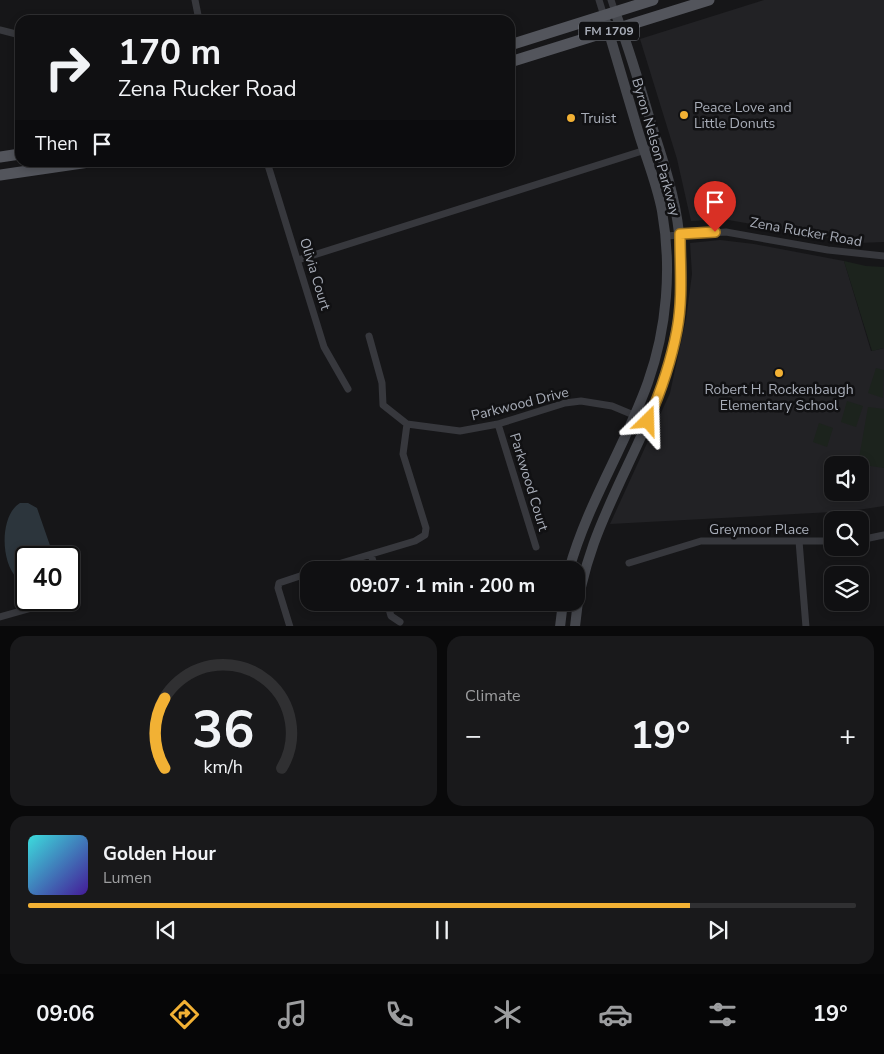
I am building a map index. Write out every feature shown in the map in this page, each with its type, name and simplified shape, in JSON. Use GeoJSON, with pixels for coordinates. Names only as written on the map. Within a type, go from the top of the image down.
{"type":"FeatureCollection","features":[{"type":"Feature","properties":{"kind":"main road","name":"FM 1709"},"geometry":{"type":"LineString","coordinates":[[515,43],[653,0]]}},
{"type":"Feature","properties":{"kind":"main road","name":"FM 1709"},"geometry":{"type":"LineString","coordinates":[[515,60],[709,0]]}},
{"type":"Feature","properties":{"kind":"main road"},"geometry":{"type":"LineString","coordinates":[[0,157],[15,155]]}},
{"type":"Feature","properties":{"kind":"main road"},"geometry":{"type":"LineString","coordinates":[[0,175],[55,167]]}},
{"type":"Feature","properties":{"kind":"street"},"geometry":{"type":"LineString","coordinates":[[196,0],[198,15]]}},
{"type":"Feature","properties":{"kind":"street"},"geometry":{"type":"LineString","coordinates":[[599,0],[604,16]]}},
{"type":"Feature","properties":{"kind":"street"},"geometry":{"type":"LineString","coordinates":[[611,0],[615,12]]}},
{"type":"Feature","properties":{"kind":"street","name":"Byron Nelson Parkway"},"geometry":{"type":"LineString","coordinates":[[575,626],[582,582],[597,529],[662,387],[677,329],[681,267],[680,234],[658,146],[615,12]]}},
{"type":"Feature","properties":{"kind":"street","name":"Byron Nelson Parkway"},"geometry":{"type":"LineString","coordinates":[[572,561],[591,508],[635,416],[656,356],[662,326],[667,277],[665,236],[661,210],[604,16]]}},
{"type":"Feature","properties":{"kind":"street"},"geometry":{"type":"LineString","coordinates":[[0,30],[15,34]]}},
{"type":"Feature","properties":{"kind":"street"},"geometry":{"type":"LineString","coordinates":[[298,260],[658,146]]}},
{"type":"Feature","properties":{"kind":"street","name":"Olivia Court"},"geometry":{"type":"LineString","coordinates":[[269,167],[324,347],[348,388]]}},
{"type":"Feature","properties":{"kind":"street","name":"Zena Rucker Road"},"geometry":{"type":"LineString","coordinates":[[665,236],[726,232],[828,250],[884,256]]}},
{"type":"Feature","properties":{"kind":"street"},"geometry":{"type":"LineString","coordinates":[[662,326],[677,329]]}},
{"type":"Feature","properties":{"kind":"street","name":"Parkwood Drive"},"geometry":{"type":"LineString","coordinates":[[369,336],[382,383],[382,405],[407,424],[460,431],[498,424],[565,403],[582,401],[612,406],[648,421]]}},
{"type":"Feature","properties":{"kind":"street"},"geometry":{"type":"LineString","coordinates":[[350,561],[415,541],[425,535],[426,528],[403,454],[407,424]]}},
{"type":"Feature","properties":{"kind":"street","name":"Parkwood Court"},"geometry":{"type":"LineString","coordinates":[[498,424],[536,547]]}},
{"type":"Feature","properties":{"kind":"street"},"geometry":{"type":"LineString","coordinates":[[869,538],[884,534]]}},
{"type":"Feature","properties":{"kind":"street"},"geometry":{"type":"LineString","coordinates":[[799,541],[806,626]]}},
{"type":"Feature","properties":{"kind":"street","name":"Greymoor Place"},"geometry":{"type":"LineString","coordinates":[[629,563],[701,542],[824,541]]}},
{"type":"Feature","properties":{"kind":"street"},"geometry":{"type":"LineString","coordinates":[[371,555],[373,561]]}},
{"type":"Feature","properties":{"kind":"street"},"geometry":{"type":"LineString","coordinates":[[290,626],[278,588],[279,583],[300,576]]}},
{"type":"Feature","properties":{"kind":"street"},"geometry":{"type":"LineString","coordinates":[[0,617],[21,611]]}},
{"type":"Feature","properties":{"kind":"street"},"geometry":{"type":"LineString","coordinates":[[390,611],[391,616],[400,622]]}},
{"type":"Feature","properties":{"kind":"street"},"geometry":{"type":"LineString","coordinates":[[560,626],[561,611]]}},
{"type":"Feature","properties":{"kind":"shaded area"},"geometry":{"type":"Polygon","coordinates":[[[764,0],[884,0],[884,242],[858,243],[723,219],[691,221],[677,159],[640,39],[764,0]]]}},
{"type":"Feature","properties":{"kind":"shaded area","name":"Robert H. Rockenbaugh Elementary School"},"geometry":{"type":"Polygon","coordinates":[[[720,240],[754,244],[844,261],[871,351],[884,348],[884,506],[851,511],[610,524],[670,393],[686,319],[692,274],[690,243],[720,240]]]}},
{"type":"Feature","properties":{"kind":"shaded area"},"geometry":{"type":"Polygon","coordinates":[[[844,261],[866,266],[884,267],[884,348],[872,351],[844,261]]]}},
{"type":"Feature","properties":{"kind":"shaded area"},"geometry":{"type":"Polygon","coordinates":[[[876,368],[884,370],[883,398],[868,393],[876,368]]]}},
{"type":"Feature","properties":{"kind":"shaded area"},"geometry":{"type":"Polygon","coordinates":[[[847,401],[863,406],[856,427],[841,422],[847,401]]]}},
{"type":"Feature","properties":{"kind":"shaded area"},"geometry":{"type":"Polygon","coordinates":[[[868,407],[884,409],[884,468],[869,466],[869,456],[859,456],[868,407]]]}},
{"type":"Feature","properties":{"kind":"shaded area"},"geometry":{"type":"Polygon","coordinates":[[[819,423],[833,428],[827,447],[813,442],[819,423]]]}},
{"type":"Feature","properties":{"kind":"shaded area"},"geometry":{"type":"Polygon","coordinates":[[[20,503],[28,503],[37,508],[50,546],[15,546],[15,575],[7,561],[5,550],[6,528],[13,509],[20,503]]]}},
{"type":"Feature","properties":{"kind":"place","name":"Peace Love and Little Donuts"},"geometry":{"type":"Point","coordinates":[684,115]}},
{"type":"Feature","properties":{"kind":"place","name":"Truist"},"geometry":{"type":"Point","coordinates":[571,118]}},
{"type":"Feature","properties":{"kind":"place","name":"Robert H. Rockenbaugh Elementary School"},"geometry":{"type":"Point","coordinates":[779,373]}},
{"type":"Feature","properties":{"kind":"route"},"geometry":{"type":"LineString","coordinates":[[648,421],[662,387],[677,329],[680,299],[680,234],[715,232]]}}]}
